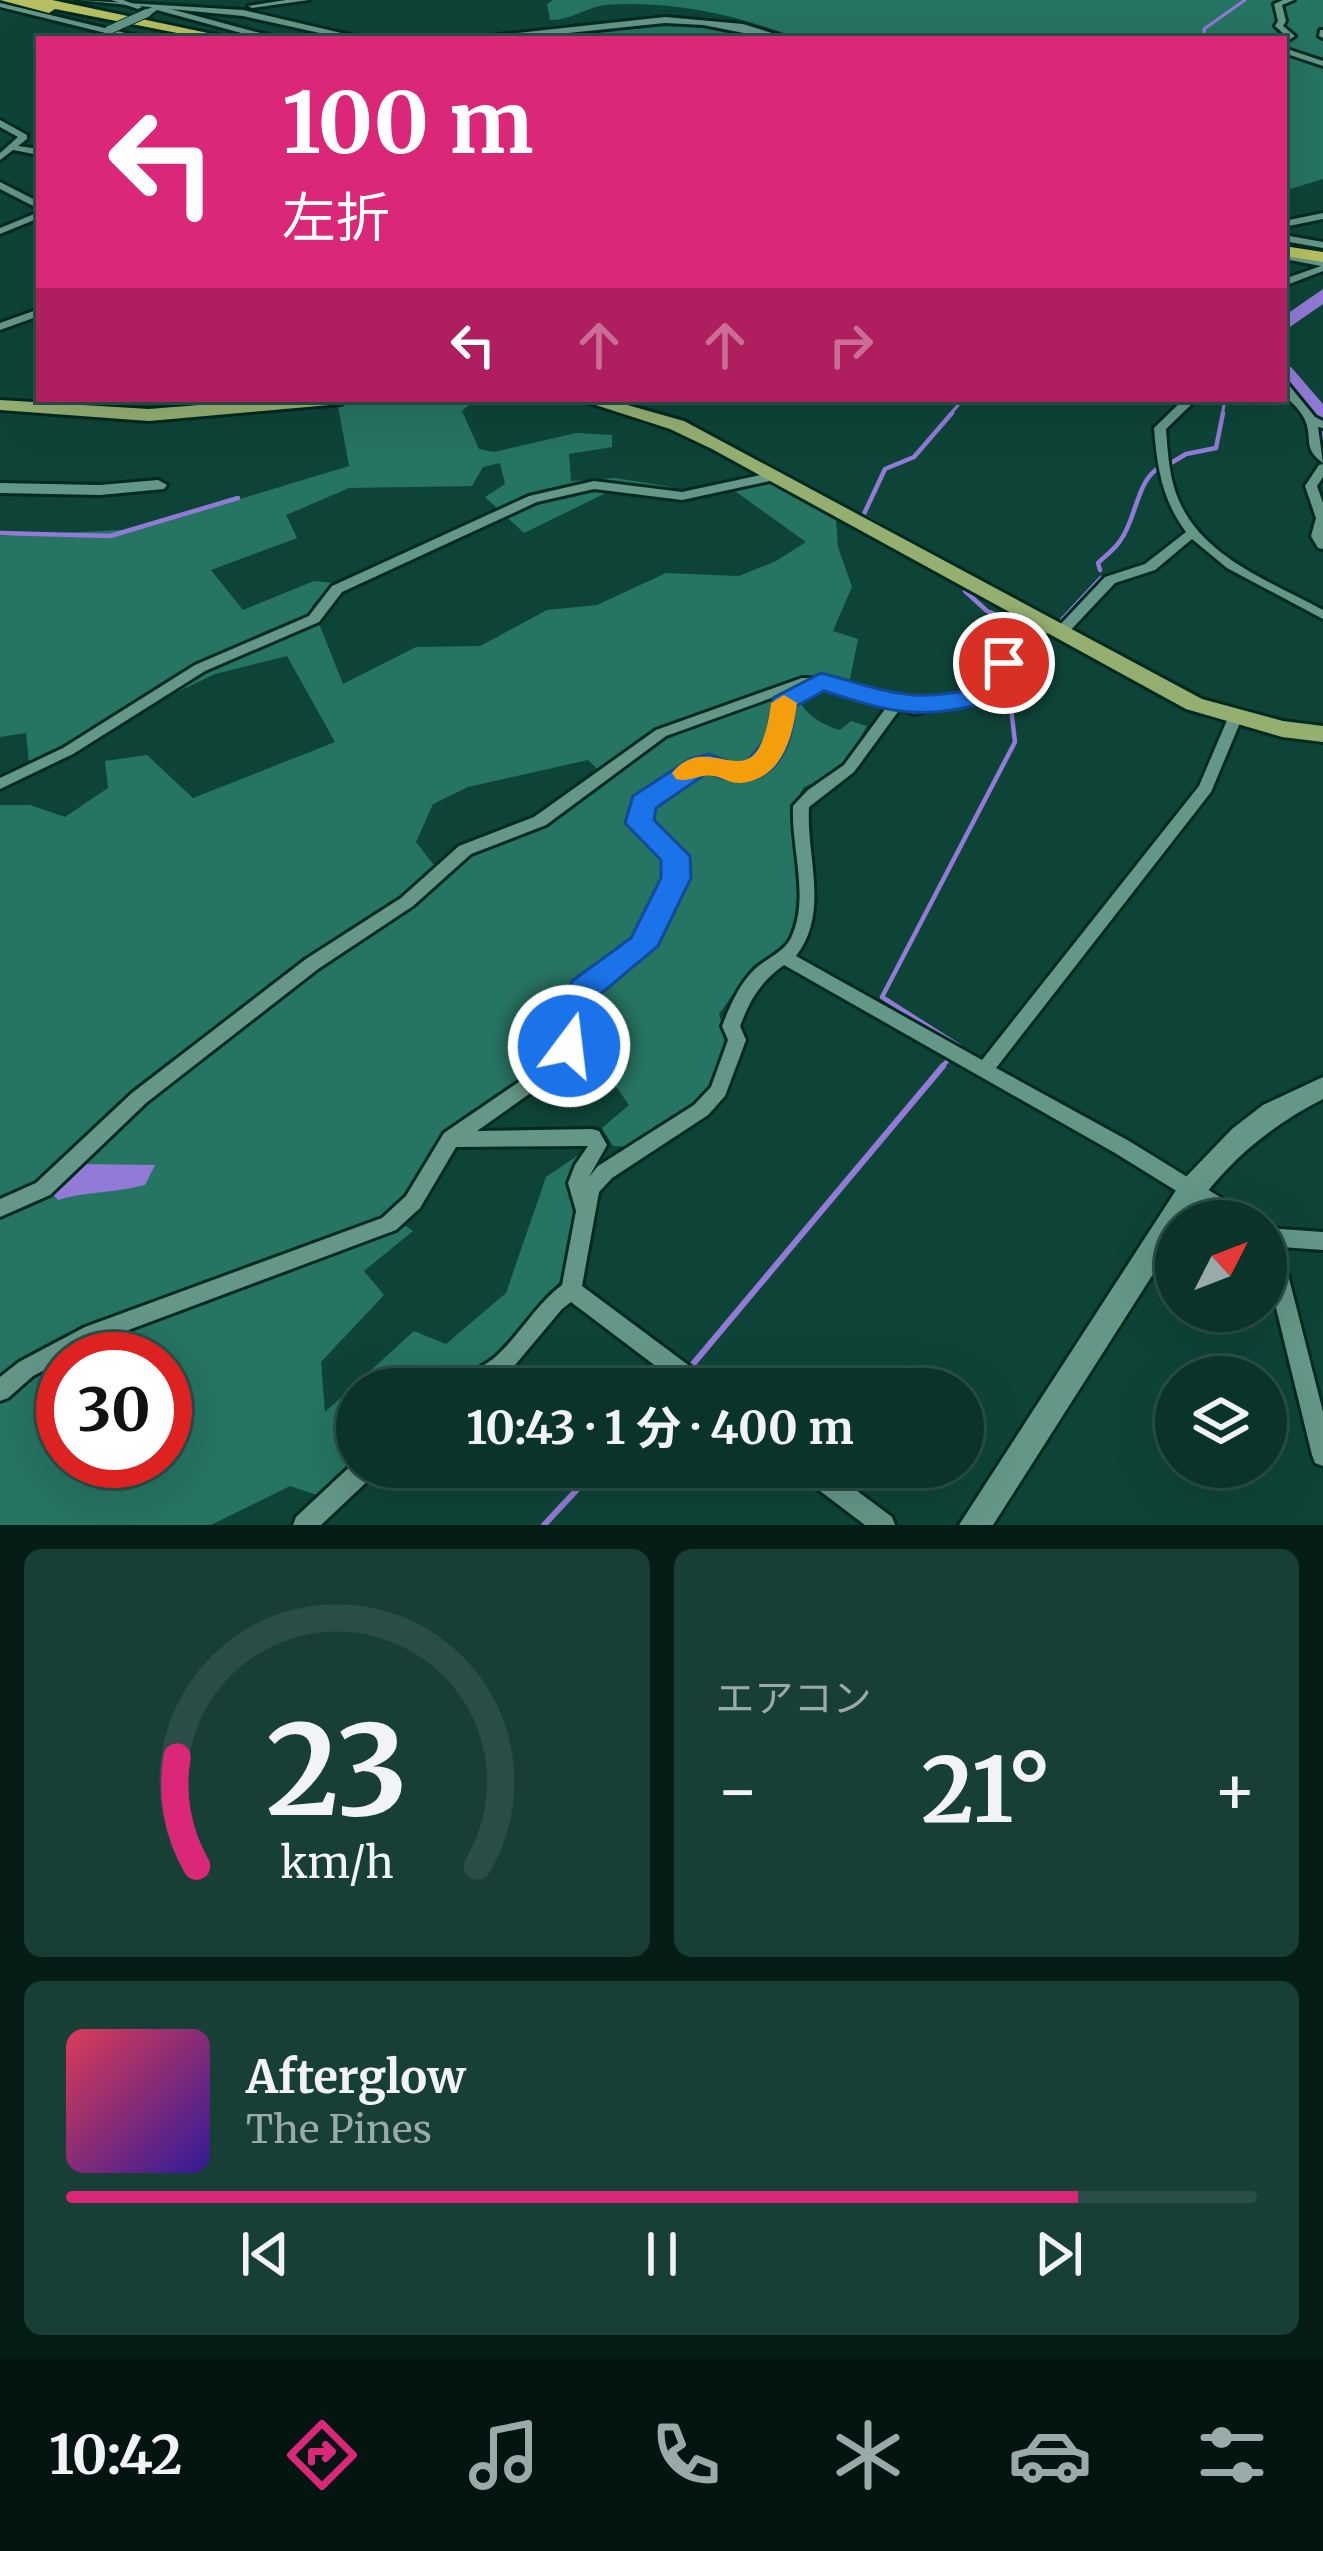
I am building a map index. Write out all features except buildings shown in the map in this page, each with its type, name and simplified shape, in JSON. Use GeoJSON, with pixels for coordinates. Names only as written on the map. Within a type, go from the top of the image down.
{"type":"FeatureCollection","features":[{"type":"Feature","properties":{"kind":"highway"},"geometry":{"type":"LineString","coordinates":[[1,6],[182,36]]}},
{"type":"Feature","properties":{"kind":"highway"},"geometry":{"type":"LineString","coordinates":[[34,6],[211,36]]}},
{"type":"Feature","properties":{"kind":"highway"},"geometry":{"type":"LineString","coordinates":[[1287,248],[1323,257]]}},
{"type":"Feature","properties":{"kind":"main road"},"geometry":{"type":"LineString","coordinates":[[0,405],[65,405],[149,415],[305,402]]}},
{"type":"Feature","properties":{"kind":"main road"},"geometry":{"type":"LineString","coordinates":[[596,402],[677,425],[1154,685],[1235,718],[1323,734]]}},
{"type":"Feature","properties":{"kind":"street"},"geometry":{"type":"LineString","coordinates":[[82,0],[265,16],[349,36]]}},
{"type":"Feature","properties":{"kind":"street"},"geometry":{"type":"LineString","coordinates":[[116,0],[260,36]]}},
{"type":"Feature","properties":{"kind":"street"},"geometry":{"type":"LineString","coordinates":[[265,16],[269,12],[252,6],[305,0]]}},
{"type":"Feature","properties":{"kind":"street"},"geometry":{"type":"LineString","coordinates":[[1287,42],[1292,36],[1279,26],[1277,4],[1290,0]]}},
{"type":"Feature","properties":{"kind":"street"},"geometry":{"type":"LineString","coordinates":[[1,6],[34,6],[127,36]]}},
{"type":"Feature","properties":{"kind":"street"},"geometry":{"type":"LineString","coordinates":[[106,31],[147,9]]}},
{"type":"Feature","properties":{"kind":"street"},"geometry":{"type":"LineString","coordinates":[[512,36],[649,12],[722,17],[777,36]]}},
{"type":"Feature","properties":{"kind":"street"},"geometry":{"type":"LineString","coordinates":[[1287,47],[1323,64]]}},
{"type":"Feature","properties":{"kind":"street"},"geometry":{"type":"LineString","coordinates":[[0,123],[24,135],[0,157]]}},
{"type":"Feature","properties":{"kind":"street"},"geometry":{"type":"LineString","coordinates":[[14,148],[36,152]]}},
{"type":"Feature","properties":{"kind":"street"},"geometry":{"type":"LineString","coordinates":[[0,185],[36,208]]}},
{"type":"Feature","properties":{"kind":"street"},"geometry":{"type":"LineString","coordinates":[[0,231],[36,212]]}},
{"type":"Feature","properties":{"kind":"street"},"geometry":{"type":"LineString","coordinates":[[1287,223],[1323,216]]}},
{"type":"Feature","properties":{"kind":"street"},"geometry":{"type":"LineString","coordinates":[[1287,281],[1323,257]]}},
{"type":"Feature","properties":{"kind":"street"},"geometry":{"type":"LineString","coordinates":[[0,327],[36,312]]}},
{"type":"Feature","properties":{"kind":"street"},"geometry":{"type":"LineString","coordinates":[[1287,389],[1317,422],[1315,448],[1323,464],[1311,486],[1323,518],[1316,536],[1323,545]]}},
{"type":"Feature","properties":{"kind":"street"},"geometry":{"type":"LineString","coordinates":[[1188,402],[1160,428],[1177,518],[1190,535],[1323,615]]}},
{"type":"Feature","properties":{"kind":"street"},"geometry":{"type":"LineString","coordinates":[[0,784],[112,726],[200,668],[314,619],[337,589],[533,499],[594,484],[682,496],[775,476]]}},
{"type":"Feature","properties":{"kind":"street"},"geometry":{"type":"LineString","coordinates":[[0,488],[100,490],[158,485]]}},
{"type":"Feature","properties":{"kind":"street"},"geometry":{"type":"LineString","coordinates":[[0,1208],[43,1189],[139,1098],[312,964],[406,902],[465,850],[540,821],[661,733],[761,693],[821,682],[896,705],[932,707],[988,694],[1004,663],[1054,629],[1110,580],[1150,568],[1190,535]]}},
{"type":"Feature","properties":{"kind":"street"},"geometry":{"type":"LineString","coordinates":[[0,1391],[26,1369],[92,1334],[389,1224],[413,1202],[451,1139],[560,1063],[584,990],[643,946],[678,865],[640,823],[643,803],[700,765],[737,775],[757,768],[779,739],[783,704],[821,682]]}},
{"type":"Feature","properties":{"kind":"street"},"geometry":{"type":"LineString","coordinates":[[497,1368],[571,1290],[589,1216],[590,1189],[605,1172],[700,1109],[719,1091],[737,1040],[731,1026],[736,1012],[761,973],[787,958],[799,938],[807,904],[801,806],[813,790],[854,764],[873,731],[896,705]]}},
{"type":"Feature","properties":{"kind":"street"},"geometry":{"type":"LineString","coordinates":[[985,1069],[1206,788],[1235,718]]}},
{"type":"Feature","properties":{"kind":"street"},"geometry":{"type":"LineString","coordinates":[[787,958],[1209,1200]]}},
{"type":"Feature","properties":{"kind":"street"},"geometry":{"type":"LineString","coordinates":[[975,1525],[1192,1189],[1240,1137],[1272,1113],[1323,1087]]}},
{"type":"Feature","properties":{"kind":"street"},"geometry":{"type":"LineString","coordinates":[[451,1139],[592,1137],[598,1145],[579,1170],[575,1189],[589,1216]]}},
{"type":"Feature","properties":{"kind":"street"},"geometry":{"type":"LineString","coordinates":[[1287,1239],[1323,1241]]}},
{"type":"Feature","properties":{"kind":"street"},"geometry":{"type":"LineString","coordinates":[[571,1290],[675,1368]]}},
{"type":"Feature","properties":{"kind":"street"},"geometry":{"type":"LineString","coordinates":[[1287,1316],[1323,1455]]}},
{"type":"Feature","properties":{"kind":"street"},"geometry":{"type":"LineString","coordinates":[[304,1525],[344,1488]]}},
{"type":"Feature","properties":{"kind":"street"},"geometry":{"type":"LineString","coordinates":[[835,1488],[884,1525]]}},
{"type":"Feature","properties":{"kind":"green space"},"geometry":{"type":"Polygon","coordinates":[[[553,0],[1323,0],[1323,179],[1287,190],[1287,36],[791,36],[728,16],[655,5],[604,5],[550,20],[547,4],[553,0]]]}},
{"type":"Feature","properties":{"kind":"green space"},"geometry":{"type":"Polygon","coordinates":[[[653,15],[730,22],[768,36],[544,36],[653,15]]]}},
{"type":"Feature","properties":{"kind":"green space"},"geometry":{"type":"Polygon","coordinates":[[[473,402],[462,411],[479,449],[494,452],[576,433],[612,435],[612,447],[569,454],[571,481],[615,478],[671,487],[678,502],[606,493],[524,533],[485,497],[505,484],[500,463],[483,467],[472,486],[349,488],[286,515],[297,538],[211,570],[243,610],[314,581],[334,583],[312,606],[343,684],[416,647],[480,646],[547,610],[597,605],[666,573],[739,576],[776,561],[806,542],[732,489],[771,484],[836,519],[838,547],[852,587],[833,631],[858,639],[850,679],[828,677],[796,692],[799,700],[812,717],[832,727],[840,730],[851,721],[867,726],[847,761],[825,779],[804,787],[793,806],[803,889],[798,925],[787,945],[753,966],[719,1014],[722,1059],[715,1077],[688,1108],[634,1147],[613,1146],[602,1128],[629,1105],[617,1088],[540,1074],[438,1139],[399,1221],[413,1231],[364,1271],[384,1295],[321,1362],[325,1412],[336,1402],[336,1479],[317,1495],[290,1486],[211,1525],[0,1525],[0,805],[30,805],[65,817],[108,788],[105,761],[147,755],[193,798],[335,742],[287,656],[215,674],[29,763],[26,733],[0,737],[0,536],[141,529],[349,466],[338,406],[473,402]],[[588,760],[468,787],[433,804],[416,842],[433,864],[454,862],[500,845],[607,778],[588,760]]]}},
{"type":"Feature","properties":{"kind":"green space"},"geometry":{"type":"Polygon","coordinates":[[[580,1154],[595,1171],[572,1269],[509,1349],[479,1368],[373,1368],[414,1331],[446,1344],[506,1293],[546,1177],[580,1154]]]}},
{"type":"Feature","properties":{"kind":"shaded area"},"geometry":{"type":"Polygon","coordinates":[[[83,1164],[155,1165],[145,1185],[58,1200],[52,1193],[83,1164]]]}},
{"type":"Feature","properties":{"kind":"waterway"},"geometry":{"type":"LineString","coordinates":[[1205,36],[1204,29],[1245,0]]}},
{"type":"Feature","properties":{"kind":"waterway"},"geometry":{"type":"LineString","coordinates":[[1287,323],[1323,295]]}},
{"type":"Feature","properties":{"kind":"waterway"},"geometry":{"type":"LineString","coordinates":[[1287,375],[1322,416],[1323,442]]}},
{"type":"Feature","properties":{"kind":"waterway"},"geometry":{"type":"LineString","coordinates":[[949,416],[961,402]]}},
{"type":"Feature","properties":{"kind":"waterway"},"geometry":{"type":"LineString","coordinates":[[1222,416],[1224,402]]}},
{"type":"Feature","properties":{"kind":"waterway"},"geometry":{"type":"LineString","coordinates":[[938,558],[863,516],[885,469],[914,457],[952,413]]}},
{"type":"Feature","properties":{"kind":"waterway"},"geometry":{"type":"LineString","coordinates":[[1171,463],[1186,454],[1216,448],[1223,413]]}},
{"type":"Feature","properties":{"kind":"waterway"},"geometry":{"type":"LineString","coordinates":[[1100,570],[1098,563],[1120,541],[1145,484],[1157,469]]}},
{"type":"Feature","properties":{"kind":"waterway"},"geometry":{"type":"LineString","coordinates":[[0,533],[110,536],[238,498]]}},
{"type":"Feature","properties":{"kind":"waterway"},"geometry":{"type":"LineString","coordinates":[[1060,622],[1101,578]]}},
{"type":"Feature","properties":{"kind":"waterway"},"geometry":{"type":"LineString","coordinates":[[965,591],[987,611],[1033,629]]}},
{"type":"Feature","properties":{"kind":"waterway"},"geometry":{"type":"LineString","coordinates":[[959,1046],[882,997],[1015,742],[1009,691],[1016,661],[1046,636]]}},
{"type":"Feature","properties":{"kind":"waterway"},"geometry":{"type":"LineString","coordinates":[[940,1069],[948,1060]]}},
{"type":"Feature","properties":{"kind":"waterway"},"geometry":{"type":"LineString","coordinates":[[693,1364],[943,1066]]}},
{"type":"Feature","properties":{"kind":"waterway"},"geometry":{"type":"LineString","coordinates":[[544,1525],[578,1488]]}},
{"type":"Feature","properties":{"kind":"slow traffic"},"geometry":{"type":"LineString","coordinates":[[686,773],[709,764],[737,775],[757,768],[779,739],[784,703]]}},
{"type":"Feature","properties":{"kind":"route"},"geometry":{"type":"LineString","coordinates":[[569,1046],[584,990],[643,946],[676,878],[675,856],[640,823],[643,803],[700,765],[737,775],[757,768],[779,739],[783,704],[821,682],[838,683],[914,709],[988,694],[1004,663]]}}]}
